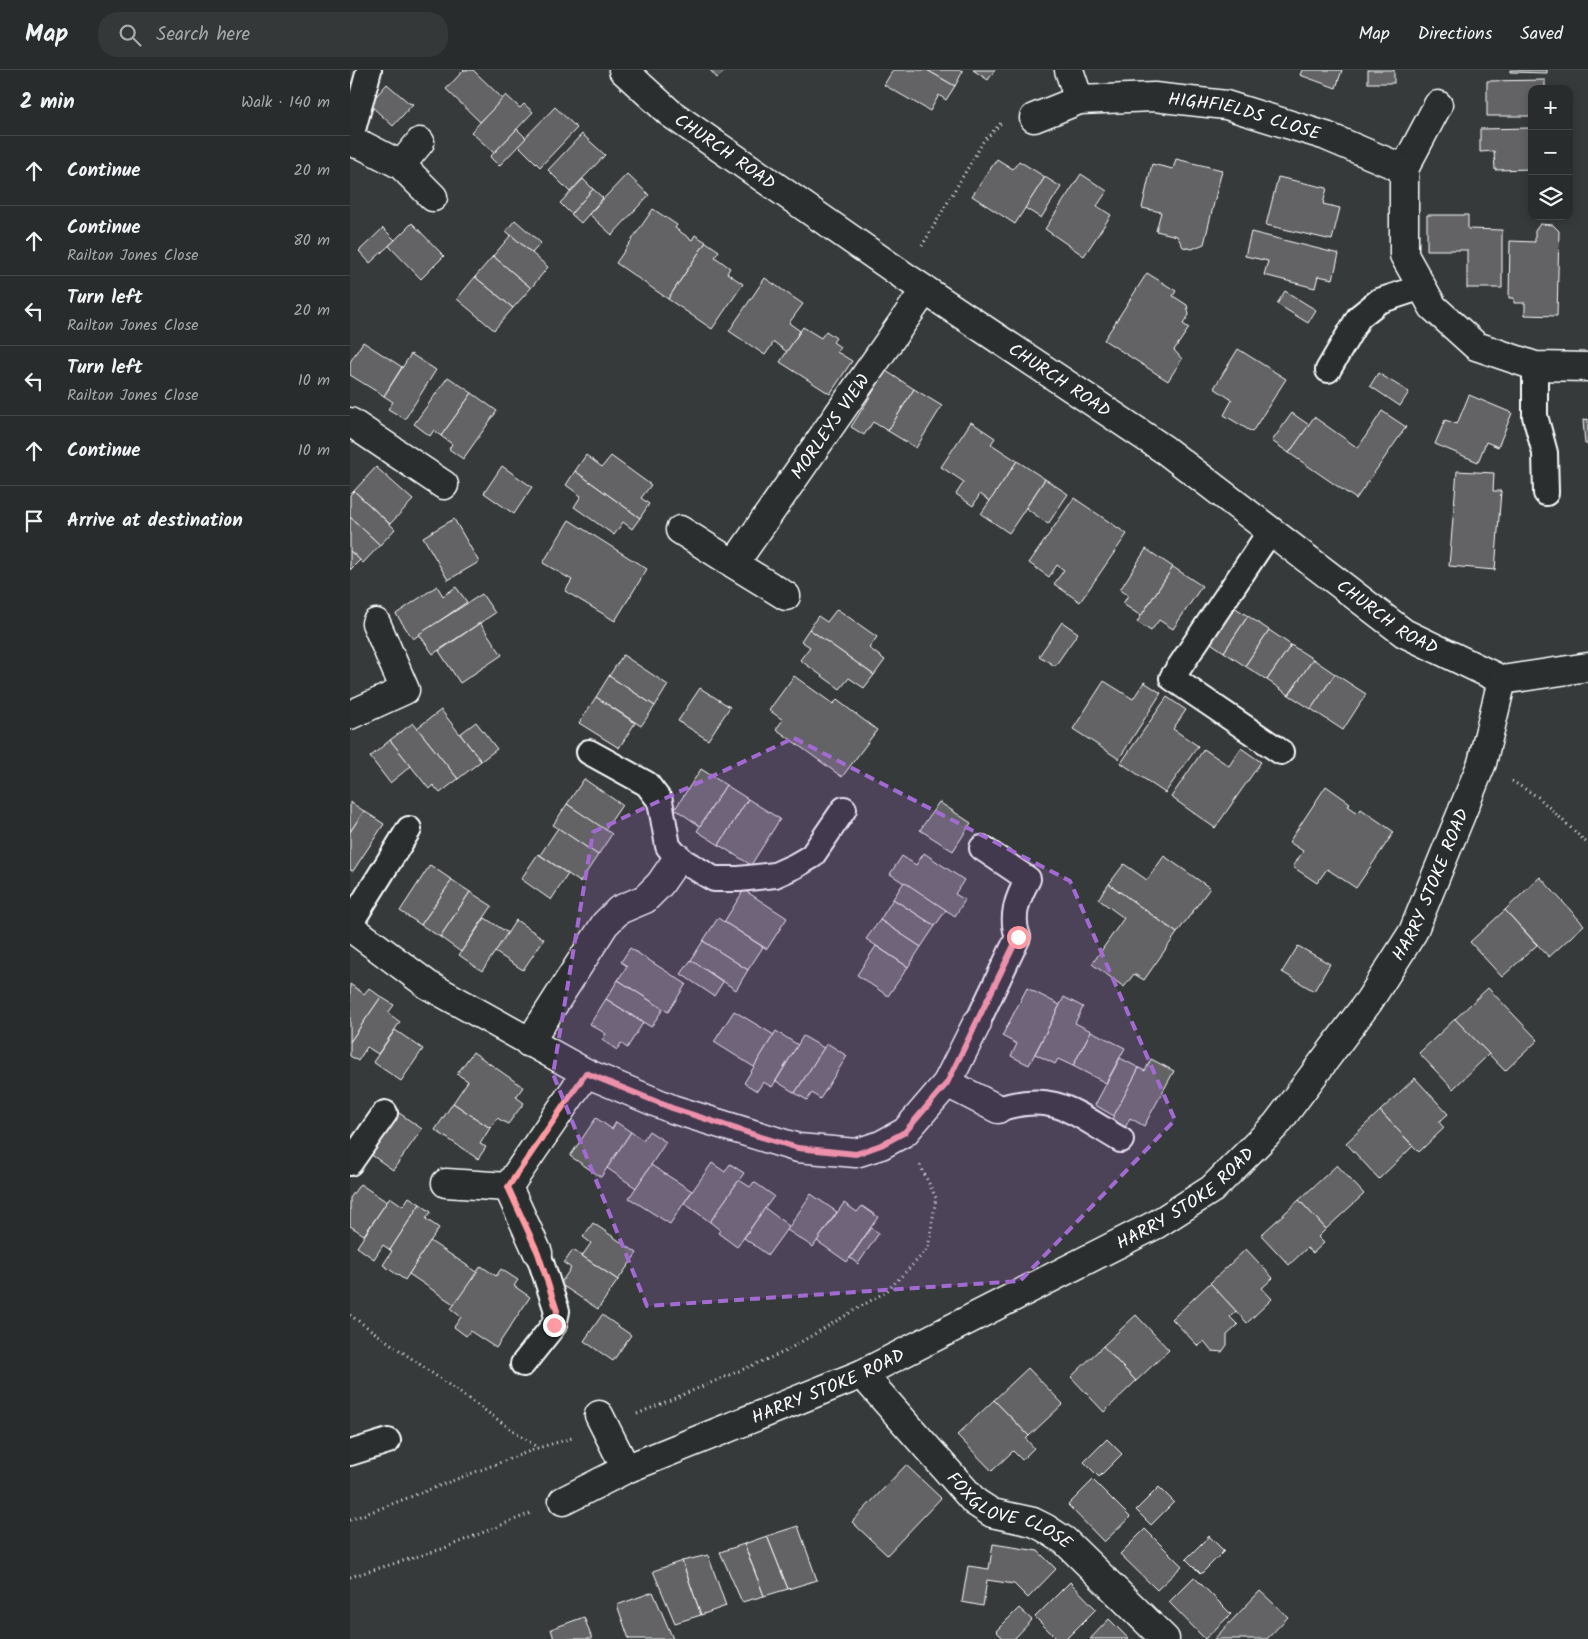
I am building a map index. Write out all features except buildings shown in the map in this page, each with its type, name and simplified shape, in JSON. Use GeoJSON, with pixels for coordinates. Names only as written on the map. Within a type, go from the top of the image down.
{"type":"FeatureCollection","features":[{"type":"Feature","properties":{"kind":"street","name":"CHURCH ROAD"},"geometry":{"type":"LineString","coordinates":[[623,70],[670,113],[915,283],[1165,450],[1404,633],[1502,680]]}},
{"type":"Feature","properties":{"kind":"street"},"geometry":{"type":"LineString","coordinates":[[1069,70],[1079,100]]}},
{"type":"Feature","properties":{"kind":"street","name":"HIGHFIELDS CLOSE"},"geometry":{"type":"LineString","coordinates":[[1034,118],[1079,100],[1154,97],[1226,104],[1326,136],[1404,169]]}},
{"type":"Feature","properties":{"kind":"street"},"geometry":{"type":"LineString","coordinates":[[1438,104],[1404,169],[1404,255],[1433,307],[1476,346],[1535,366],[1588,367]]}},
{"type":"Feature","properties":{"kind":"street"},"geometry":{"type":"LineString","coordinates":[[350,142],[364,146],[401,165],[432,197]]}},
{"type":"Feature","properties":{"kind":"street"},"geometry":{"type":"LineString","coordinates":[[401,165],[420,142]]}},
{"type":"Feature","properties":{"kind":"street","name":"MORLEYS VIEW"},"geometry":{"type":"LineString","coordinates":[[734,564],[915,283]]}},
{"type":"Feature","properties":{"kind":"street"},"geometry":{"type":"LineString","coordinates":[[350,422],[444,485]]}},
{"type":"Feature","properties":{"kind":"street"},"geometry":{"type":"LineString","coordinates":[[680,530],[786,596]]}},
{"type":"Feature","properties":{"kind":"street"},"geometry":{"type":"LineString","coordinates":[[350,715],[405,690],[376,623]]}},
{"type":"Feature","properties":{"kind":"street"},"geometry":{"type":"LineString","coordinates":[[1502,680],[1588,667]]}},
{"type":"Feature","properties":{"kind":"street","name":"HARRY STOKE ROAD"},"geometry":{"type":"LineString","coordinates":[[563,1500],[626,1469],[862,1374],[1157,1224],[1212,1188],[1276,1125],[1369,1002],[1413,932],[1482,763],[1502,680]]}},
{"type":"Feature","properties":{"kind":"street"},"geometry":{"type":"LineString","coordinates":[[530,1043],[605,924],[619,910],[645,899],[660,884],[678,858]]}},
{"type":"Feature","properties":{"kind":"street"},"geometry":{"type":"LineString","coordinates":[[352,933],[428,985],[586,1073],[672,1108],[798,1148],[856,1154],[881,1145],[905,1132],[947,1083],[976,1023]]}},
{"type":"Feature","properties":{"kind":"street"},"geometry":{"type":"LineString","coordinates":[[508,1187],[586,1073]]}},
{"type":"Feature","properties":{"kind":"street"},"geometry":{"type":"LineString","coordinates":[[947,1083],[998,1109]]}},
{"type":"Feature","properties":{"kind":"street"},"geometry":{"type":"LineString","coordinates":[[446,1183],[508,1187]]}},
{"type":"Feature","properties":{"kind":"street"},"geometry":{"type":"LineString","coordinates":[[508,1187],[538,1253]]}},
{"type":"Feature","properties":{"kind":"street","name":"FOXGLOVE CLOSE"},"geometry":{"type":"LineString","coordinates":[[862,1374],[975,1502],[992,1513],[1045,1528],[1065,1542],[1166,1639]]}},
{"type":"Feature","properties":{"kind":"street"},"geometry":{"type":"LineString","coordinates":[[602,1421],[626,1469]]}},
{"type":"Feature","properties":{"kind":"lane"},"geometry":{"type":"LineString","coordinates":[[350,142],[369,70]]}},
{"type":"Feature","properties":{"kind":"lane"},"geometry":{"type":"LineString","coordinates":[[1328,370],[1359,317],[1379,302],[1422,287]]}},
{"type":"Feature","properties":{"kind":"lane"},"geometry":{"type":"LineString","coordinates":[[1535,366],[1535,416],[1545,453],[1546,493]]}},
{"type":"Feature","properties":{"kind":"lane"},"geometry":{"type":"LineString","coordinates":[[1271,530],[1172,678],[1281,752]]}},
{"type":"Feature","properties":{"kind":"lane"},"geometry":{"type":"LineString","coordinates":[[589,752],[647,784],[660,801],[668,846],[678,858],[714,879],[739,879],[775,874],[812,856],[844,809]]}},
{"type":"Feature","properties":{"kind":"lane"},"geometry":{"type":"LineString","coordinates":[[352,933],[410,829]]}},
{"type":"Feature","properties":{"kind":"lane"},"geometry":{"type":"LineString","coordinates":[[976,1023],[1018,937],[1013,925],[1017,898],[1028,878],[982,848]]}},
{"type":"Feature","properties":{"kind":"lane"},"geometry":{"type":"LineString","coordinates":[[998,1109],[1017,1103],[1042,1102],[1061,1105],[1121,1140]]}},
{"type":"Feature","properties":{"kind":"lane"},"geometry":{"type":"LineString","coordinates":[[351,1160],[385,1112]]}},
{"type":"Feature","properties":{"kind":"lane"},"geometry":{"type":"LineString","coordinates":[[523,1364],[554,1325],[557,1311],[538,1253]]}},
{"type":"Feature","properties":{"kind":"lane"},"geometry":{"type":"LineString","coordinates":[[350,1453],[388,1441]]}},
{"type":"Feature","properties":{"kind":"path"},"geometry":{"type":"LineString","coordinates":[[915,283],[983,142],[1002,122],[1026,106],[1034,118]]}},
{"type":"Feature","properties":{"kind":"path"},"geometry":{"type":"LineString","coordinates":[[1482,763],[1538,797],[1588,844]]}},
{"type":"Feature","properties":{"kind":"path"},"geometry":{"type":"LineString","coordinates":[[350,1520],[784,1352],[887,1291],[928,1249],[936,1198],[905,1132]]}},
{"type":"Feature","properties":{"kind":"path"},"geometry":{"type":"LineString","coordinates":[[350,1314],[538,1448]]}},
{"type":"Feature","properties":{"kind":"path"},"geometry":{"type":"LineString","coordinates":[[350,1577],[442,1549],[563,1500]]}},
{"type":"Feature","properties":{"kind":"highlighted area"},"geometry":{"type":"Polygon","coordinates":[[[794,738],[1070,881],[1175,1120],[1020,1281],[647,1306],[553,1074],[593,832],[794,738]]]}},
{"type":"Feature","properties":{"kind":"route"},"geometry":{"type":"LineString","coordinates":[[554,1325],[557,1311],[538,1253],[508,1187],[586,1073],[672,1108],[798,1148],[856,1154],[881,1145],[905,1132],[947,1083],[1018,937]]}}]}
